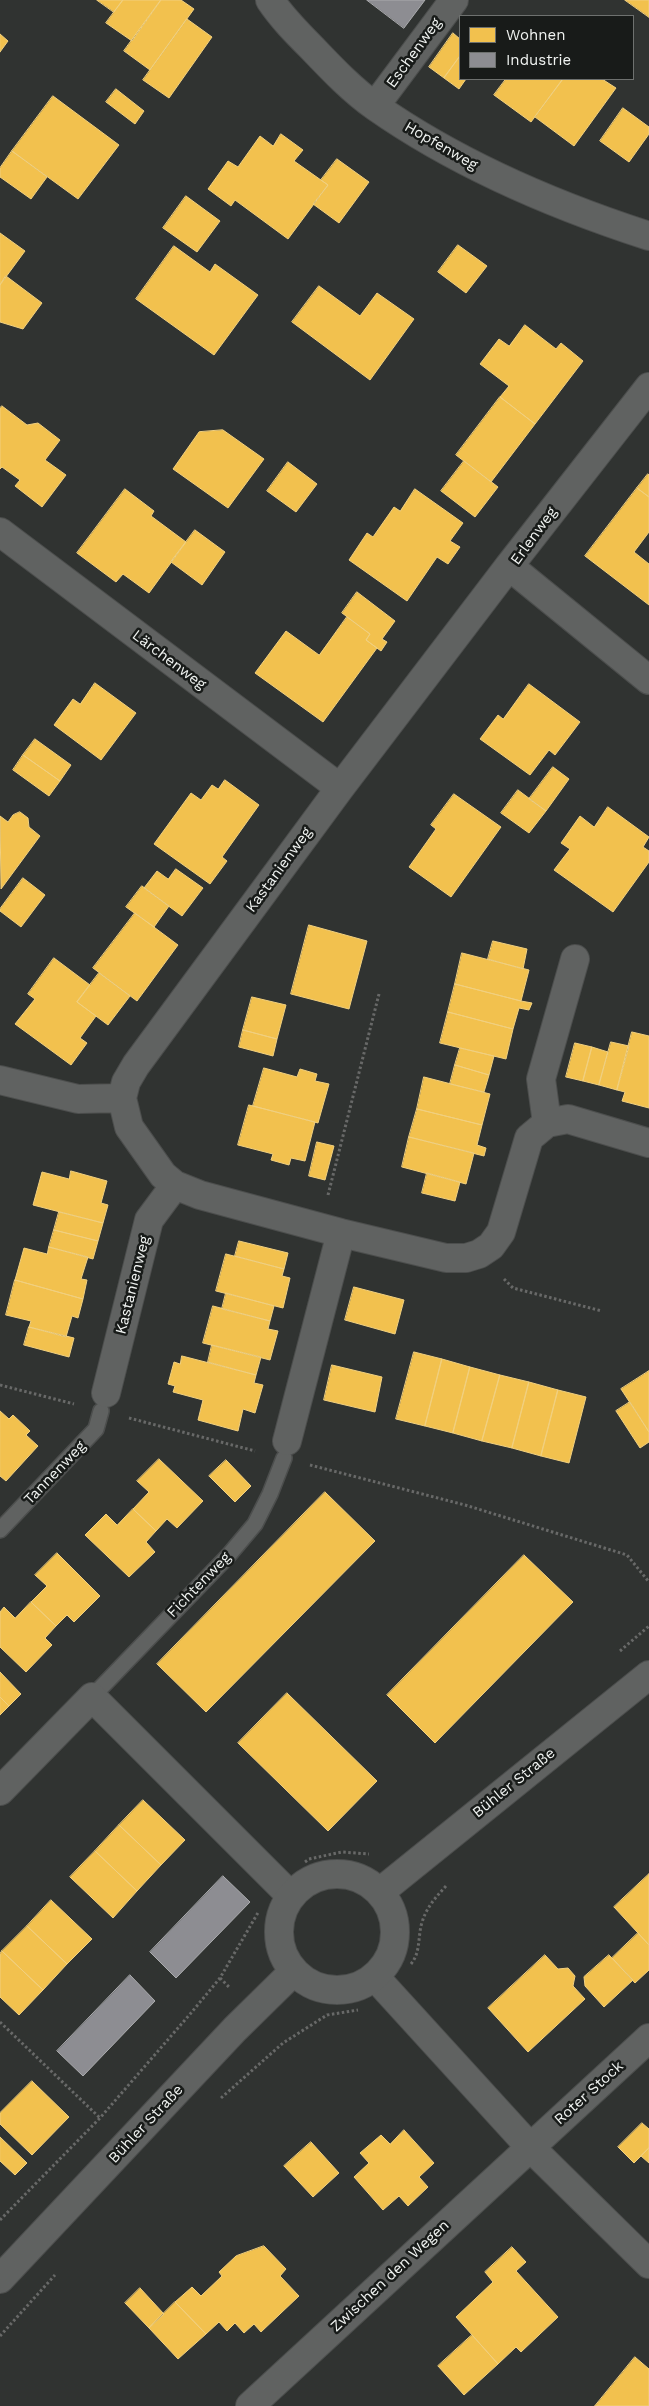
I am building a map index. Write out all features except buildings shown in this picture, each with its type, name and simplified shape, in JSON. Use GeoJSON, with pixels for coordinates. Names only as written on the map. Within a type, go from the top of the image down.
{"type":"FeatureCollection","features":[{"type":"Feature","properties":{"kind":"street","name":"Hopfenweg"},"geometry":{"type":"LineString","coordinates":[[270,0],[280,15],[327,64],[375,106],[454,156],[536,194],[649,236]]}},
{"type":"Feature","properties":{"kind":"street","name":"Eschenweg"},"geometry":{"type":"LineString","coordinates":[[375,106],[454,0]]}},
{"type":"Feature","properties":{"kind":"street","name":"Erlenweg"},"geometry":{"type":"LineString","coordinates":[[649,387],[509,566],[649,680]]}},
{"type":"Feature","properties":{"kind":"street","name":"Lärchenweg"},"geometry":{"type":"LineString","coordinates":[[0,532],[340,788]]}},
{"type":"Feature","properties":{"kind":"street","name":"Kastanienweg"},"geometry":{"type":"LineString","coordinates":[[122,1098],[126,1082],[136,1065],[340,788],[509,566]]}},
{"type":"Feature","properties":{"kind":"street"},"geometry":{"type":"LineString","coordinates":[[547,1123],[541,1079],[574,959]]}},
{"type":"Feature","properties":{"kind":"street"},"geometry":{"type":"LineString","coordinates":[[0,1080],[78,1099],[122,1098],[129,1127],[163,1175],[174,1185],[200,1195],[330,1230],[446,1258],[466,1258],[479,1254],[491,1246],[501,1232],[529,1138],[547,1123],[568,1120],[649,1143]]}},
{"type":"Feature","properties":{"kind":"street","name":"Kastanienweg"},"geometry":{"type":"LineString","coordinates":[[104,1402],[149,1220],[174,1185]]}},
{"type":"Feature","properties":{"kind":"street"},"geometry":{"type":"LineString","coordinates":[[285,1449],[330,1230]]}},
{"type":"Feature","properties":{"kind":"street","name":"Bühler Straße"},"geometry":{"type":"LineString","coordinates":[[380,1892],[649,1675]]}},
{"type":"Feature","properties":{"kind":"street"},"geometry":{"type":"LineString","coordinates":[[92,1697],[291,1896]]}},
{"type":"Feature","properties":{"kind":"street","name":"Fichtenweg"},"geometry":{"type":"LineString","coordinates":[[0,1791],[92,1697]]}},
{"type":"Feature","properties":{"kind":"street"},"geometry":{"type":"LineString","coordinates":[[335,1873],[359,1878],[380,1892],[392,1913],[396,1936],[382,1984],[360,1986],[342,1991],[324,1990],[307,1983],[293,1972],[282,1954],[278,1934],[281,1914],[291,1896],[310,1880],[335,1873]]}},
{"type":"Feature","properties":{"kind":"street","name":"Bühler Straße"},"geometry":{"type":"LineString","coordinates":[[0,2279],[235,2029],[293,1972]]}},
{"type":"Feature","properties":{"kind":"street"},"geometry":{"type":"LineString","coordinates":[[382,1984],[530,2147],[649,2264]]}},
{"type":"Feature","properties":{"kind":"street","name":"Roter Stock"},"geometry":{"type":"LineString","coordinates":[[530,2147],[649,2038]]}},
{"type":"Feature","properties":{"kind":"street","name":"Zwischen den Wegen"},"geometry":{"type":"LineString","coordinates":[[250,2406],[530,2147]]}},
{"type":"Feature","properties":{"kind":"lane","name":"Tannenweg"},"geometry":{"type":"LineString","coordinates":[[0,1530],[96,1430],[104,1402]]}},
{"type":"Feature","properties":{"kind":"lane","name":"Fichtenweg"},"geometry":{"type":"LineString","coordinates":[[92,1697],[228,1556],[254,1524],[270,1494],[285,1449]]}},
{"type":"Feature","properties":{"kind":"path"},"geometry":{"type":"LineString","coordinates":[[330,1230],[379,994]]}},
{"type":"Feature","properties":{"kind":"path"},"geometry":{"type":"LineString","coordinates":[[479,1254],[513,1288],[602,1311]]}},
{"type":"Feature","properties":{"kind":"path"},"geometry":{"type":"LineString","coordinates":[[0,1385],[104,1402],[285,1449],[627,1555],[649,1582]]}},
{"type":"Feature","properties":{"kind":"path"},"geometry":{"type":"LineString","coordinates":[[217,2102],[283,2043],[327,2016],[356,2012],[382,1984],[416,1957],[421,1925],[430,1904],[450,1882]]}},
{"type":"Feature","properties":{"kind":"path"},"geometry":{"type":"LineString","coordinates":[[0,2022],[100,2118]]}},
{"type":"Feature","properties":{"kind":"path"},"geometry":{"type":"LineString","coordinates":[[0,2336],[57,2273]]}}]}
